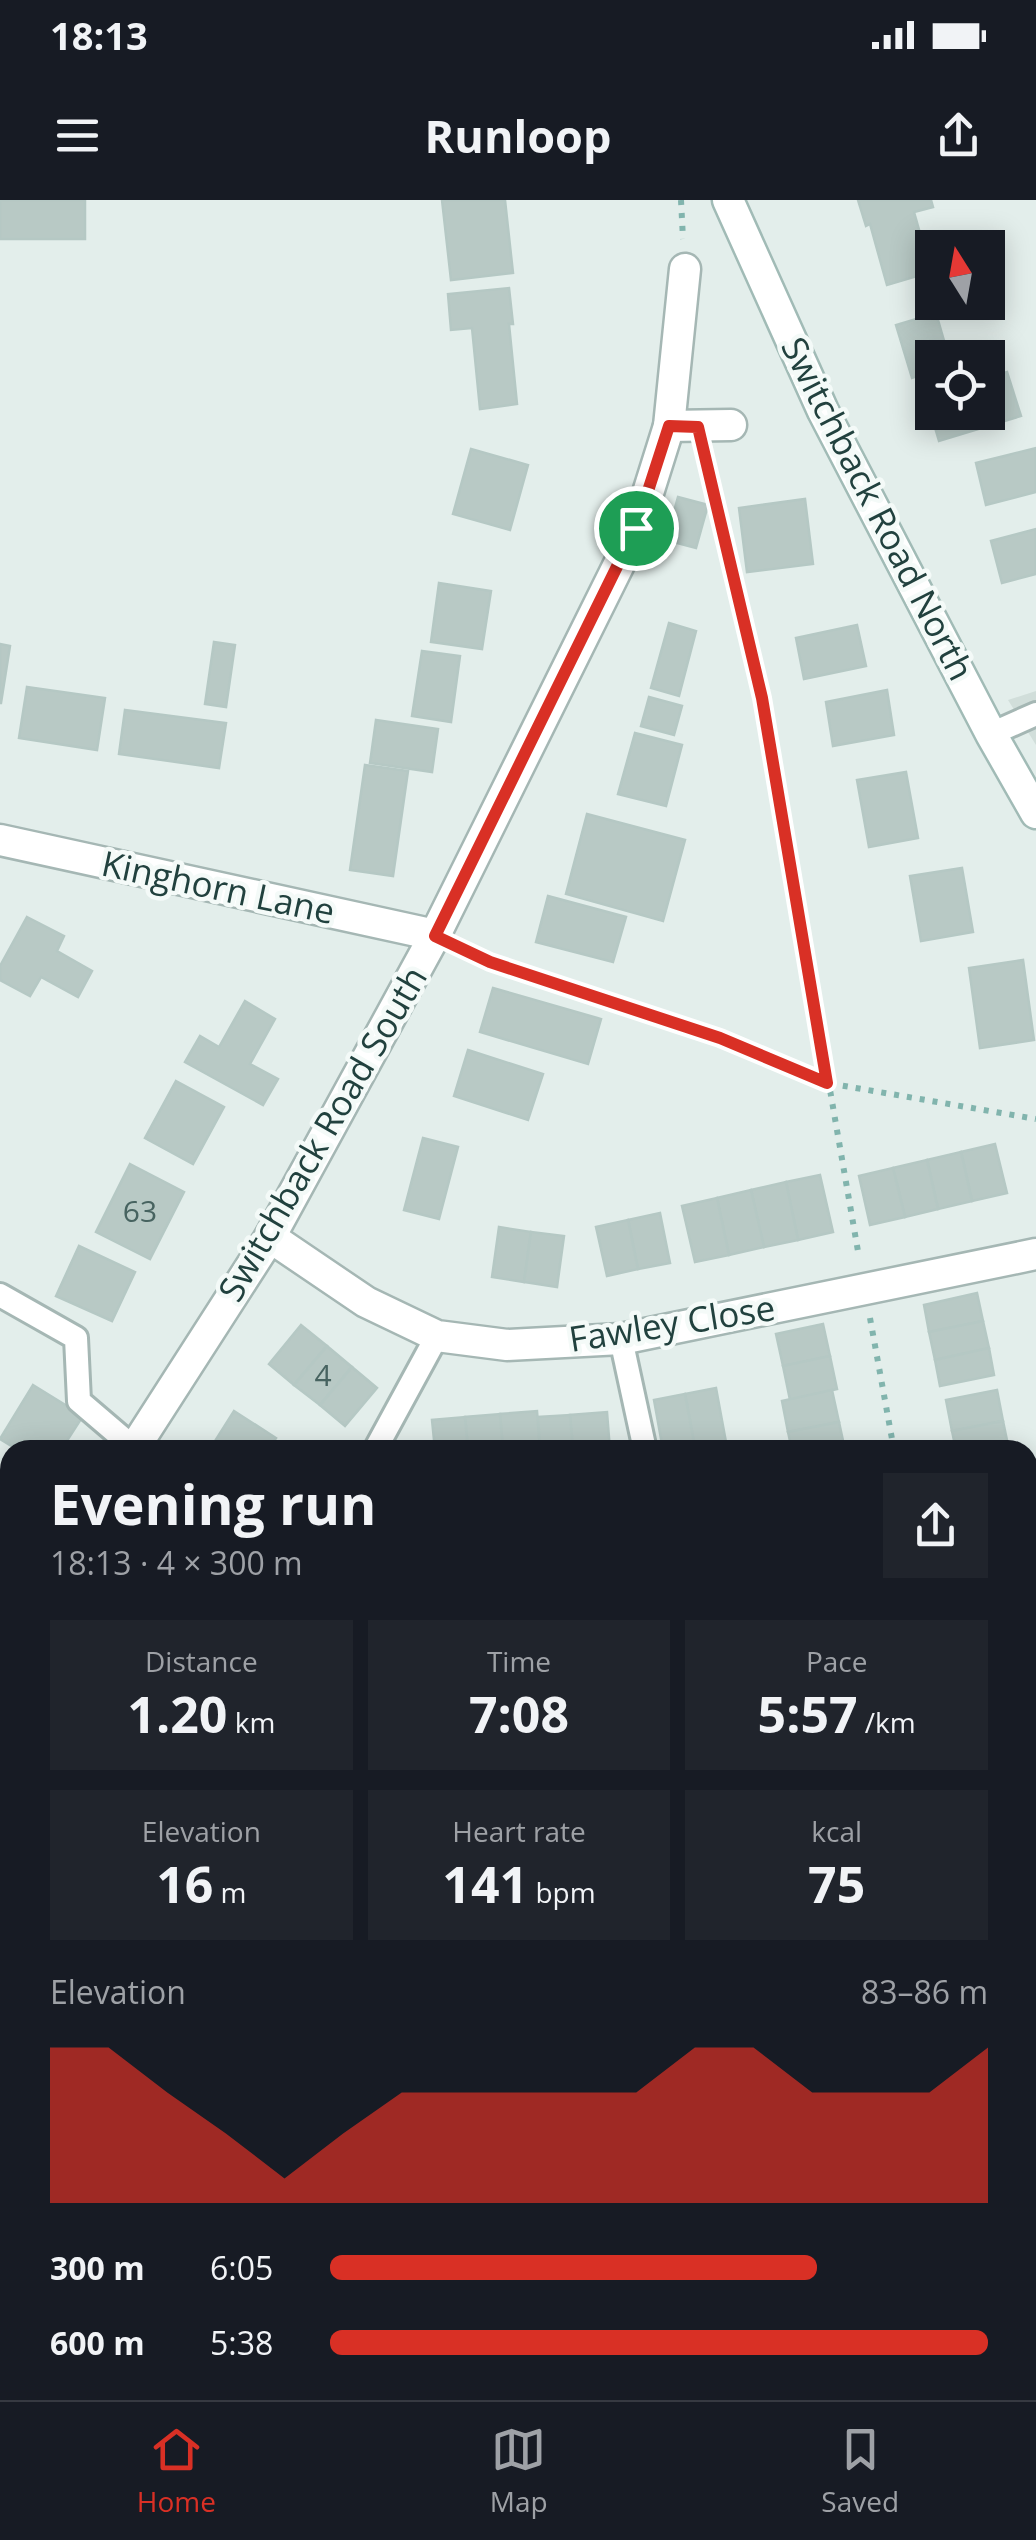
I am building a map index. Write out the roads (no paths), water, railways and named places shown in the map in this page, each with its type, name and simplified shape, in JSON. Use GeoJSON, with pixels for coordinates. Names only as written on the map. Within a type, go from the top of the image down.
{"type":"FeatureCollection","features":[{"type":"Feature","properties":{"kind":"street","name":"Switchback Road North"},"geometry":{"type":"LineString","coordinates":[[728,200],[823,411],[990,734],[1036,813]]}},
{"type":"Feature","properties":{"kind":"street","name":"Switchback Road South"},"geometry":{"type":"LineString","coordinates":[[139,1440],[270,1237],[435,936],[636,528],[683,427],[685,269]]}},
{"type":"Feature","properties":{"kind":"street"},"geometry":{"type":"LineString","coordinates":[[683,427],[730,425]]}},
{"type":"Feature","properties":{"kind":"street","name":"Kinghorn Lane"},"geometry":{"type":"LineString","coordinates":[[0,840],[435,936]]}},
{"type":"Feature","properties":{"kind":"street","name":"Fawley Close"},"geometry":{"type":"LineString","coordinates":[[270,1237],[366,1302],[437,1336],[507,1345],[621,1339],[1036,1254]]}},
{"type":"Feature","properties":{"kind":"lane"},"geometry":{"type":"LineString","coordinates":[[990,734],[1036,714]]}},
{"type":"Feature","properties":{"kind":"lane"},"geometry":{"type":"LineString","coordinates":[[0,1295],[76,1338],[79,1401],[123,1440]]}},
{"type":"Feature","properties":{"kind":"lane"},"geometry":{"type":"LineString","coordinates":[[380,1440],[437,1336]]}},
{"type":"Feature","properties":{"kind":"lane"},"geometry":{"type":"LineString","coordinates":[[621,1339],[642,1440]]}}]}
